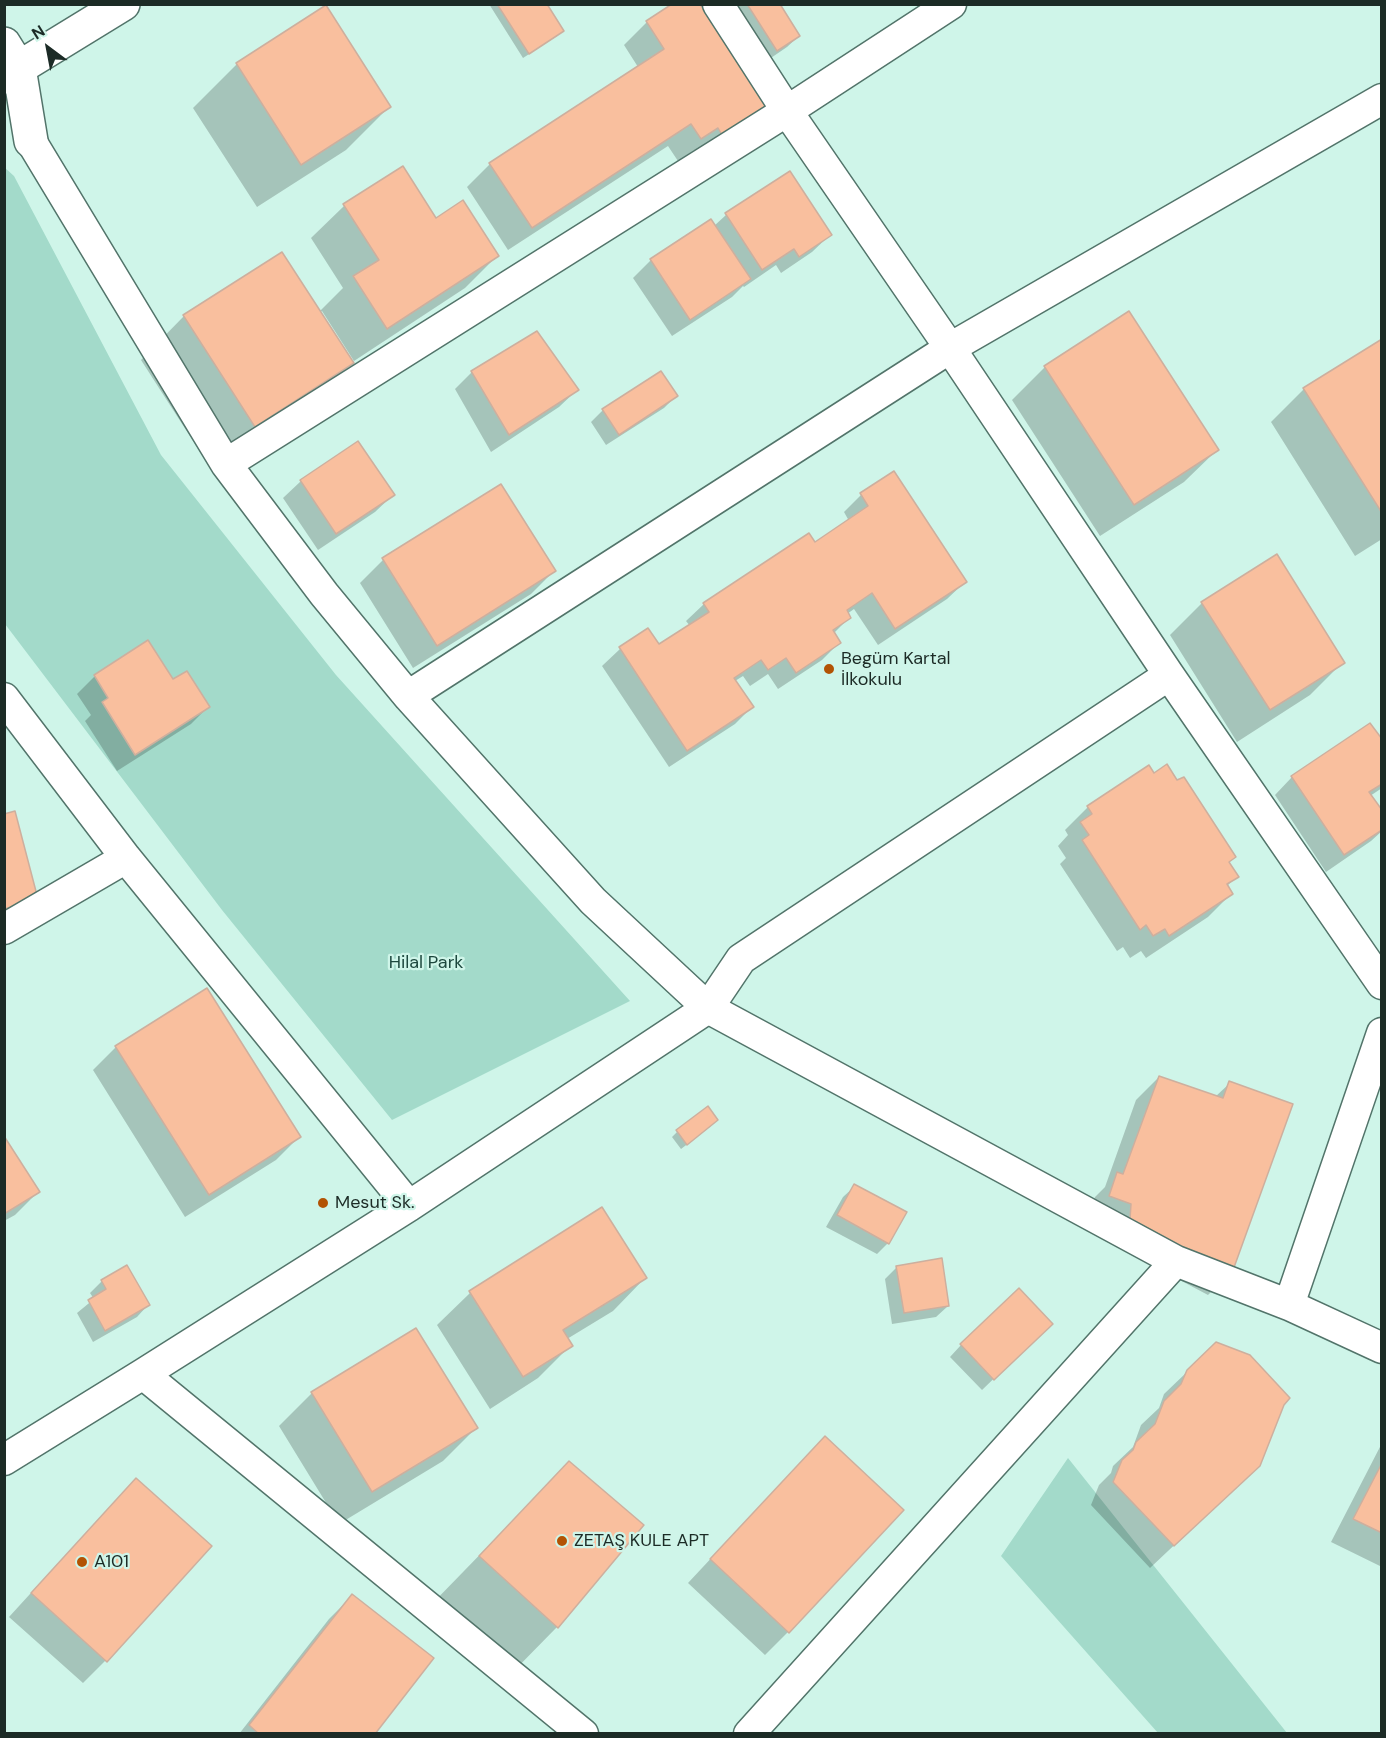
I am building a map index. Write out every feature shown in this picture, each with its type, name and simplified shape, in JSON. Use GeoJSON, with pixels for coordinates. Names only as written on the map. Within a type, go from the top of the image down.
{"type":"FeatureCollection","features":[{"type":"Feature","properties":{"kind":"main road"},"geometry":{"type":"LineString","coordinates":[[31,141],[9,63],[123,4]]}},
{"type":"Feature","properties":{"kind":"main road"},"geometry":{"type":"LineString","coordinates":[[4,121],[31,141]]}},
{"type":"Feature","properties":{"kind":"street"},"geometry":{"type":"LineString","coordinates":[[718,4],[787,111],[950,348],[1169,675],[1382,984]]}},
{"type":"Feature","properties":{"kind":"street"},"geometry":{"type":"LineString","coordinates":[[226,464],[787,111],[951,4]]}},
{"type":"Feature","properties":{"kind":"street"},"geometry":{"type":"LineString","coordinates":[[408,696],[950,348],[1382,99]]}},
{"type":"Feature","properties":{"kind":"street"},"geometry":{"type":"LineString","coordinates":[[31,141],[226,464],[324,594],[408,696],[593,901],[708,1008],[1176,1262],[1289,1305],[1382,1348]]}},
{"type":"Feature","properties":{"kind":"street"},"geometry":{"type":"LineString","coordinates":[[4,1460],[409,1206],[708,1008],[741,959],[1169,675]]}},
{"type":"Feature","properties":{"kind":"street"},"geometry":{"type":"LineString","coordinates":[[4,698],[126,858],[409,1206]]}},
{"type":"Feature","properties":{"kind":"street"},"geometry":{"type":"LineString","coordinates":[[4,929],[126,858]]}},
{"type":"Feature","properties":{"kind":"street"},"geometry":{"type":"LineString","coordinates":[[1289,1305],[1382,1033]]}},
{"type":"Feature","properties":{"kind":"street"},"geometry":{"type":"LineString","coordinates":[[749,1734],[1176,1262]]}},
{"type":"Feature","properties":{"kind":"street"},"geometry":{"type":"LineString","coordinates":[[143,1374],[583,1734]]}},
{"type":"Feature","properties":{"kind":"green space","name":"Hilal Park"},"geometry":{"type":"Polygon","coordinates":[[[4,167],[14,176],[161,455],[336,675],[630,1001],[392,1120],[222,910],[5,624],[4,167]]]}},
{"type":"Feature","properties":{"kind":"green space"},"geometry":{"type":"Polygon","coordinates":[[[1068,1458],[1287,1733],[1158,1733],[1001,1556],[1068,1458]]]}},
{"type":"Feature","properties":{"kind":"building"},"geometry":{"type":"Polygon","coordinates":[[[497,4],[547,4],[564,31],[529,54],[497,4]]]}},
{"type":"Feature","properties":{"kind":"building"},"geometry":{"type":"Polygon","coordinates":[[[672,4],[700,4],[766,106],[722,135],[718,128],[701,139],[691,124],[532,228],[489,163],[664,49],[646,21],[672,4]]]}},
{"type":"Feature","properties":{"kind":"building"},"geometry":{"type":"Polygon","coordinates":[[[747,4],[780,4],[800,36],[777,51],[747,4]]]}},
{"type":"Feature","properties":{"kind":"building"},"geometry":{"type":"Polygon","coordinates":[[[326,5],[391,107],[301,165],[236,63],[326,5]]]}},
{"type":"Feature","properties":{"kind":"building"},"geometry":{"type":"Polygon","coordinates":[[[403,166],[436,218],[463,200],[499,256],[387,329],[353,276],[379,260],[343,204],[403,166]]]}},
{"type":"Feature","properties":{"kind":"building"},"geometry":{"type":"Polygon","coordinates":[[[790,171],[832,235],[799,257],[794,249],[762,270],[725,213],[790,171]]]}},
{"type":"Feature","properties":{"kind":"building"},"geometry":{"type":"Polygon","coordinates":[[[711,219],[751,279],[690,320],[650,259],[711,219]]]}},
{"type":"Feature","properties":{"kind":"building"},"geometry":{"type":"Polygon","coordinates":[[[282,252],[354,363],[255,427],[183,315],[282,252]]]}},
{"type":"Feature","properties":{"kind":"building"},"geometry":{"type":"Polygon","coordinates":[[[1129,311],[1219,450],[1134,505],[1044,366],[1129,311]]]}},
{"type":"Feature","properties":{"kind":"building"},"geometry":{"type":"Polygon","coordinates":[[[537,331],[579,390],[509,435],[471,371],[537,331]]]}},
{"type":"Feature","properties":{"kind":"building"},"geometry":{"type":"Polygon","coordinates":[[[1382,339],[1382,513],[1303,388],[1382,339]]]}},
{"type":"Feature","properties":{"kind":"building"},"geometry":{"type":"Polygon","coordinates":[[[661,371],[678,396],[619,435],[602,409],[661,371]]]}},
{"type":"Feature","properties":{"kind":"building"},"geometry":{"type":"Polygon","coordinates":[[[358,441],[395,495],[336,534],[300,480],[358,441]]]}},
{"type":"Feature","properties":{"kind":"building"},"geometry":{"type":"Polygon","coordinates":[[[894,471],[967,582],[895,629],[872,593],[847,610],[851,618],[833,630],[841,643],[796,673],[786,658],[768,670],[761,660],[734,678],[754,707],[687,751],[619,647],[648,628],[659,644],[709,612],[703,603],[809,533],[815,542],[868,506],[860,493],[894,471]]]}},
{"type":"Feature","properties":{"kind":"building"},"geometry":{"type":"Polygon","coordinates":[[[501,484],[556,571],[437,646],[382,558],[501,484]]]}},
{"type":"Feature","properties":{"kind":"building"},"geometry":{"type":"Polygon","coordinates":[[[1277,554],[1345,663],[1270,710],[1201,602],[1277,554]]]}},
{"type":"Feature","properties":{"kind":"building"},"geometry":{"type":"Polygon","coordinates":[[[148,640],[173,679],[187,671],[210,707],[135,755],[102,702],[108,698],[94,675],[148,640]]]}},
{"type":"Feature","properties":{"kind":"building"},"geometry":{"type":"Polygon","coordinates":[[[1370,723],[1382,739],[1382,784],[1369,792],[1382,810],[1382,830],[1344,855],[1291,776],[1370,723]]]}},
{"type":"Feature","properties":{"kind":"building"},"geometry":{"type":"Polygon","coordinates":[[[1167,764],[1177,780],[1184,777],[1236,857],[1229,862],[1239,877],[1227,884],[1233,894],[1169,936],[1165,929],[1153,936],[1146,925],[1140,930],[1082,840],[1089,835],[1080,822],[1092,814],[1087,806],[1149,765],[1154,773],[1167,764]]]}},
{"type":"Feature","properties":{"kind":"building"},"geometry":{"type":"Polygon","coordinates":[[[15,811],[38,899],[4,909],[4,814],[15,811]]]}},
{"type":"Feature","properties":{"kind":"building"},"geometry":{"type":"Polygon","coordinates":[[[207,988],[301,1137],[209,1195],[115,1046],[207,988]]]}},
{"type":"Feature","properties":{"kind":"building"},"geometry":{"type":"Polygon","coordinates":[[[1159,1076],[1223,1098],[1229,1081],[1293,1104],[1232,1273],[1130,1219],[1131,1204],[1109,1196],[1117,1172],[1123,1174],[1159,1076]]]}},
{"type":"Feature","properties":{"kind":"building"},"geometry":{"type":"Polygon","coordinates":[[[708,1106],[718,1120],[687,1145],[676,1130],[708,1106]]]}},
{"type":"Feature","properties":{"kind":"building"},"geometry":{"type":"Polygon","coordinates":[[[4,1136],[40,1192],[4,1214],[4,1136]]]}},
{"type":"Feature","properties":{"kind":"building"},"geometry":{"type":"Polygon","coordinates":[[[854,1184],[907,1212],[889,1244],[837,1215],[854,1184]]]}},
{"type":"Feature","properties":{"kind":"building"},"geometry":{"type":"Polygon","coordinates":[[[602,1207],[647,1278],[563,1330],[573,1346],[523,1377],[469,1291],[602,1207]]]}},
{"type":"Feature","properties":{"kind":"building"},"geometry":{"type":"Polygon","coordinates":[[[942,1258],[949,1306],[904,1313],[896,1266],[942,1258]]]}},
{"type":"Feature","properties":{"kind":"building"},"geometry":{"type":"Polygon","coordinates":[[[127,1265],[150,1305],[105,1331],[88,1300],[106,1289],[101,1280],[127,1265]]]}},
{"type":"Feature","properties":{"kind":"building"},"geometry":{"type":"Polygon","coordinates":[[[1019,1288],[1053,1324],[994,1380],[960,1344],[1019,1288]]]}},
{"type":"Feature","properties":{"kind":"building"},"geometry":{"type":"Polygon","coordinates":[[[416,1328],[478,1428],[372,1492],[311,1392],[416,1328]]]}},
{"type":"Feature","properties":{"kind":"building"},"geometry":{"type":"Polygon","coordinates":[[[1216,1342],[1250,1355],[1290,1398],[1284,1405],[1260,1466],[1174,1546],[1113,1482],[1122,1460],[1133,1450],[1136,1442],[1155,1424],[1164,1401],[1181,1384],[1187,1370],[1216,1342]]]}},
{"type":"Feature","properties":{"kind":"building"},"geometry":{"type":"Polygon","coordinates":[[[825,1436],[904,1510],[789,1633],[710,1559],[825,1436]]]}},
{"type":"Feature","properties":{"kind":"building","name":"ZETAŞ KULE APT"},"geometry":{"type":"Polygon","coordinates":[[[569,1461],[644,1525],[558,1628],[479,1556],[569,1461]]]}},
{"type":"Feature","properties":{"kind":"building"},"geometry":{"type":"Polygon","coordinates":[[[1382,1463],[1382,1533],[1353,1519],[1382,1463]]]}},
{"type":"Feature","properties":{"kind":"building"},"geometry":{"type":"Polygon","coordinates":[[[136,1478],[212,1546],[107,1662],[31,1593],[136,1478]]]}},
{"type":"Feature","properties":{"kind":"building"},"geometry":{"type":"Polygon","coordinates":[[[352,1594],[434,1658],[375,1734],[259,1734],[249,1725],[352,1594]]]}},
{"type":"Feature","properties":{"kind":"place","name":"Begüm Kartal İlkokulu"},"geometry":{"type":"Point","coordinates":[829,669]}},
{"type":"Feature","properties":{"kind":"place","name":"Mesut Sk."},"geometry":{"type":"Point","coordinates":[323,1203]}},
{"type":"Feature","properties":{"kind":"place","name":"ZETAŞ KULE APT"},"geometry":{"type":"Point","coordinates":[562,1541]}},
{"type":"Feature","properties":{"kind":"place","name":"A101"},"geometry":{"type":"Point","coordinates":[82,1562]}}]}
